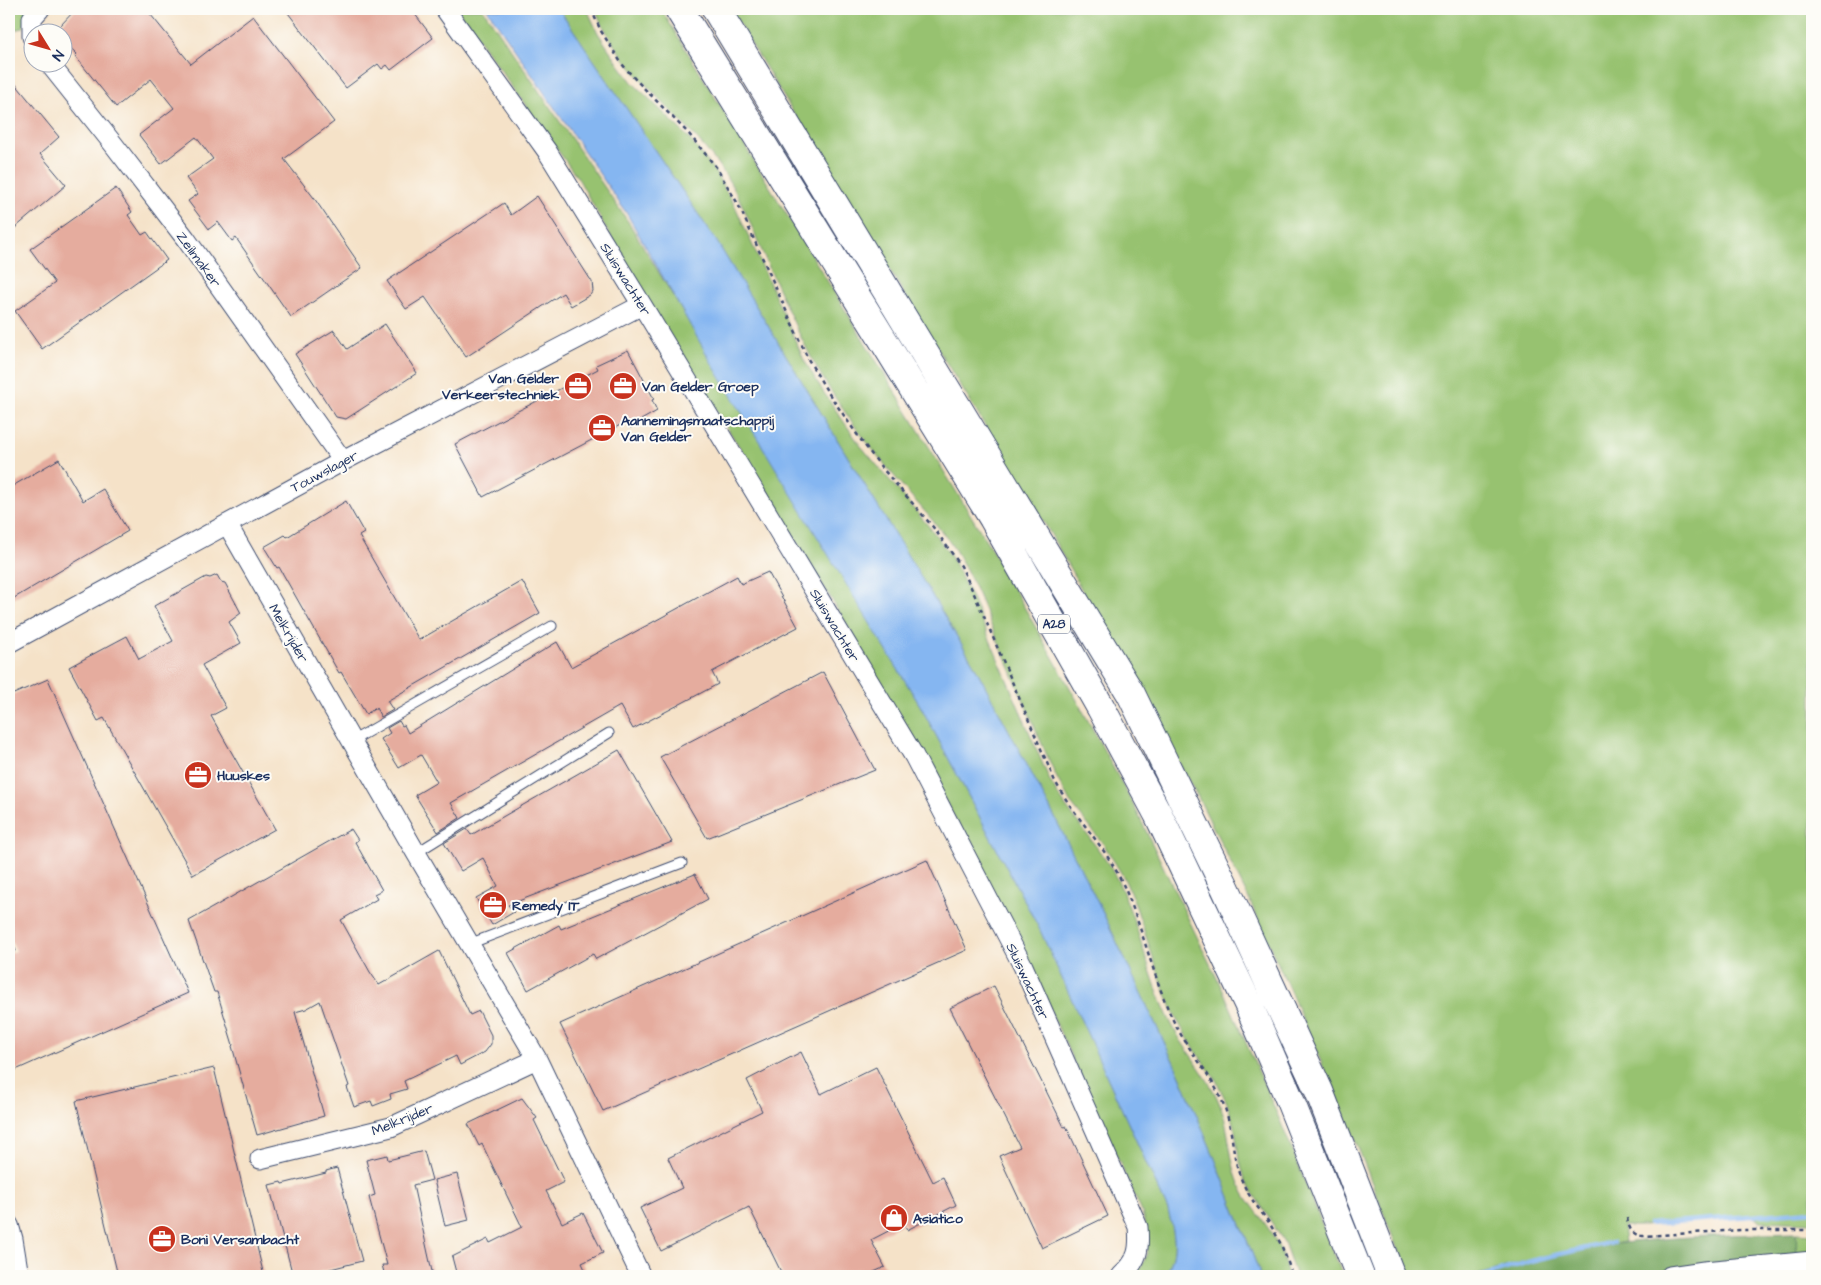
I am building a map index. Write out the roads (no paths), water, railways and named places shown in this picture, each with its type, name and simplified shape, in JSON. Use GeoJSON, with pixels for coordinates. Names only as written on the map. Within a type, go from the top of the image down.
{"type":"FeatureCollection","features":[{"type":"Feature","properties":{"kind":"highway","name":"A28"},"geometry":{"type":"LineString","coordinates":[[679,9],[993,518],[1101,708],[1158,814],[1250,1008],[1293,1107],[1360,1276]]}},
{"type":"Feature","properties":{"kind":"highway","name":"A28"},"geometry":{"type":"LineString","coordinates":[[716,9],[1131,694],[1225,887],[1319,1091],[1391,1276]]}},
{"type":"Feature","properties":{"kind":"street"},"geometry":{"type":"LineString","coordinates":[[32,22],[32,18],[40,9]]}},
{"type":"Feature","properties":{"kind":"street","name":"Sluiswachter"},"geometry":{"type":"LineString","coordinates":[[446,9],[547,151],[914,756],[1023,966],[1138,1227],[1139,1240],[1136,1260],[1121,1276]]}},
{"type":"Feature","properties":{"kind":"street","name":"Zeilmaker"},"geometry":{"type":"LineString","coordinates":[[56,72],[186,239],[343,461]]}},
{"type":"Feature","properties":{"kind":"street","name":"Touwslager"},"geometry":{"type":"LineString","coordinates":[[9,643],[343,461],[642,305]]}},
{"type":"Feature","properties":{"kind":"street","name":"Melkrijder"},"geometry":{"type":"LineString","coordinates":[[227,524],[537,1059],[641,1276]]}},
{"type":"Feature","properties":{"kind":"street","name":"Melkrijder"},"geometry":{"type":"LineString","coordinates":[[260,1159],[391,1127],[537,1059]]}},
{"type":"Feature","properties":{"kind":"street"},"geometry":{"type":"LineString","coordinates":[[9,1225],[19,1276]]}},
{"type":"Feature","properties":{"kind":"street"},"geometry":{"type":"LineString","coordinates":[[1670,1276],[1812,1261]]}},
{"type":"Feature","properties":{"kind":"lane"},"geometry":{"type":"LineString","coordinates":[[352,741],[552,626]]}},
{"type":"Feature","properties":{"kind":"lane"},"geometry":{"type":"LineString","coordinates":[[416,853],[609,733]]}},
{"type":"Feature","properties":{"kind":"lane"},"geometry":{"type":"LineString","coordinates":[[469,944],[682,863]]}},
{"type":"Feature","properties":{"kind":"water"},"geometry":{"type":"Polygon","coordinates":[[[487,9],[559,9],[717,242],[973,663],[1054,816],[1103,913],[1180,1076],[1213,1154],[1259,1271],[1259,1276],[1165,1276],[1174,1251],[1168,1210],[1039,928],[921,707],[714,367],[627,214],[487,9]]]}},
{"type":"Feature","properties":{"kind":"waterway"},"geometry":{"type":"LineString","coordinates":[[1649,1224],[1812,1211]]}},
{"type":"Feature","properties":{"kind":"waterway"},"geometry":{"type":"LineString","coordinates":[[1483,1276],[1538,1259],[1613,1242]]}},
{"type":"Feature","properties":{"kind":"place","name":"Van Gelder Verkeerstechniek"},"geometry":{"type":"Point","coordinates":[578,386]}},
{"type":"Feature","properties":{"kind":"place","name":"Van Gelder Groep"},"geometry":{"type":"Point","coordinates":[623,386]}},
{"type":"Feature","properties":{"kind":"place","name":"Aannemingsmaatschappij Van Gelder"},"geometry":{"type":"Point","coordinates":[602,428]}},
{"type":"Feature","properties":{"kind":"place","name":"Huuskes"},"geometry":{"type":"Point","coordinates":[198,775]}},
{"type":"Feature","properties":{"kind":"place","name":"Remedy IT"},"geometry":{"type":"Point","coordinates":[493,905]}},
{"type":"Feature","properties":{"kind":"place","name":"Asiatico"},"geometry":{"type":"Point","coordinates":[894,1218]}},
{"type":"Feature","properties":{"kind":"place","name":"Boni Versambacht"},"geometry":{"type":"Point","coordinates":[162,1239]}}]}
